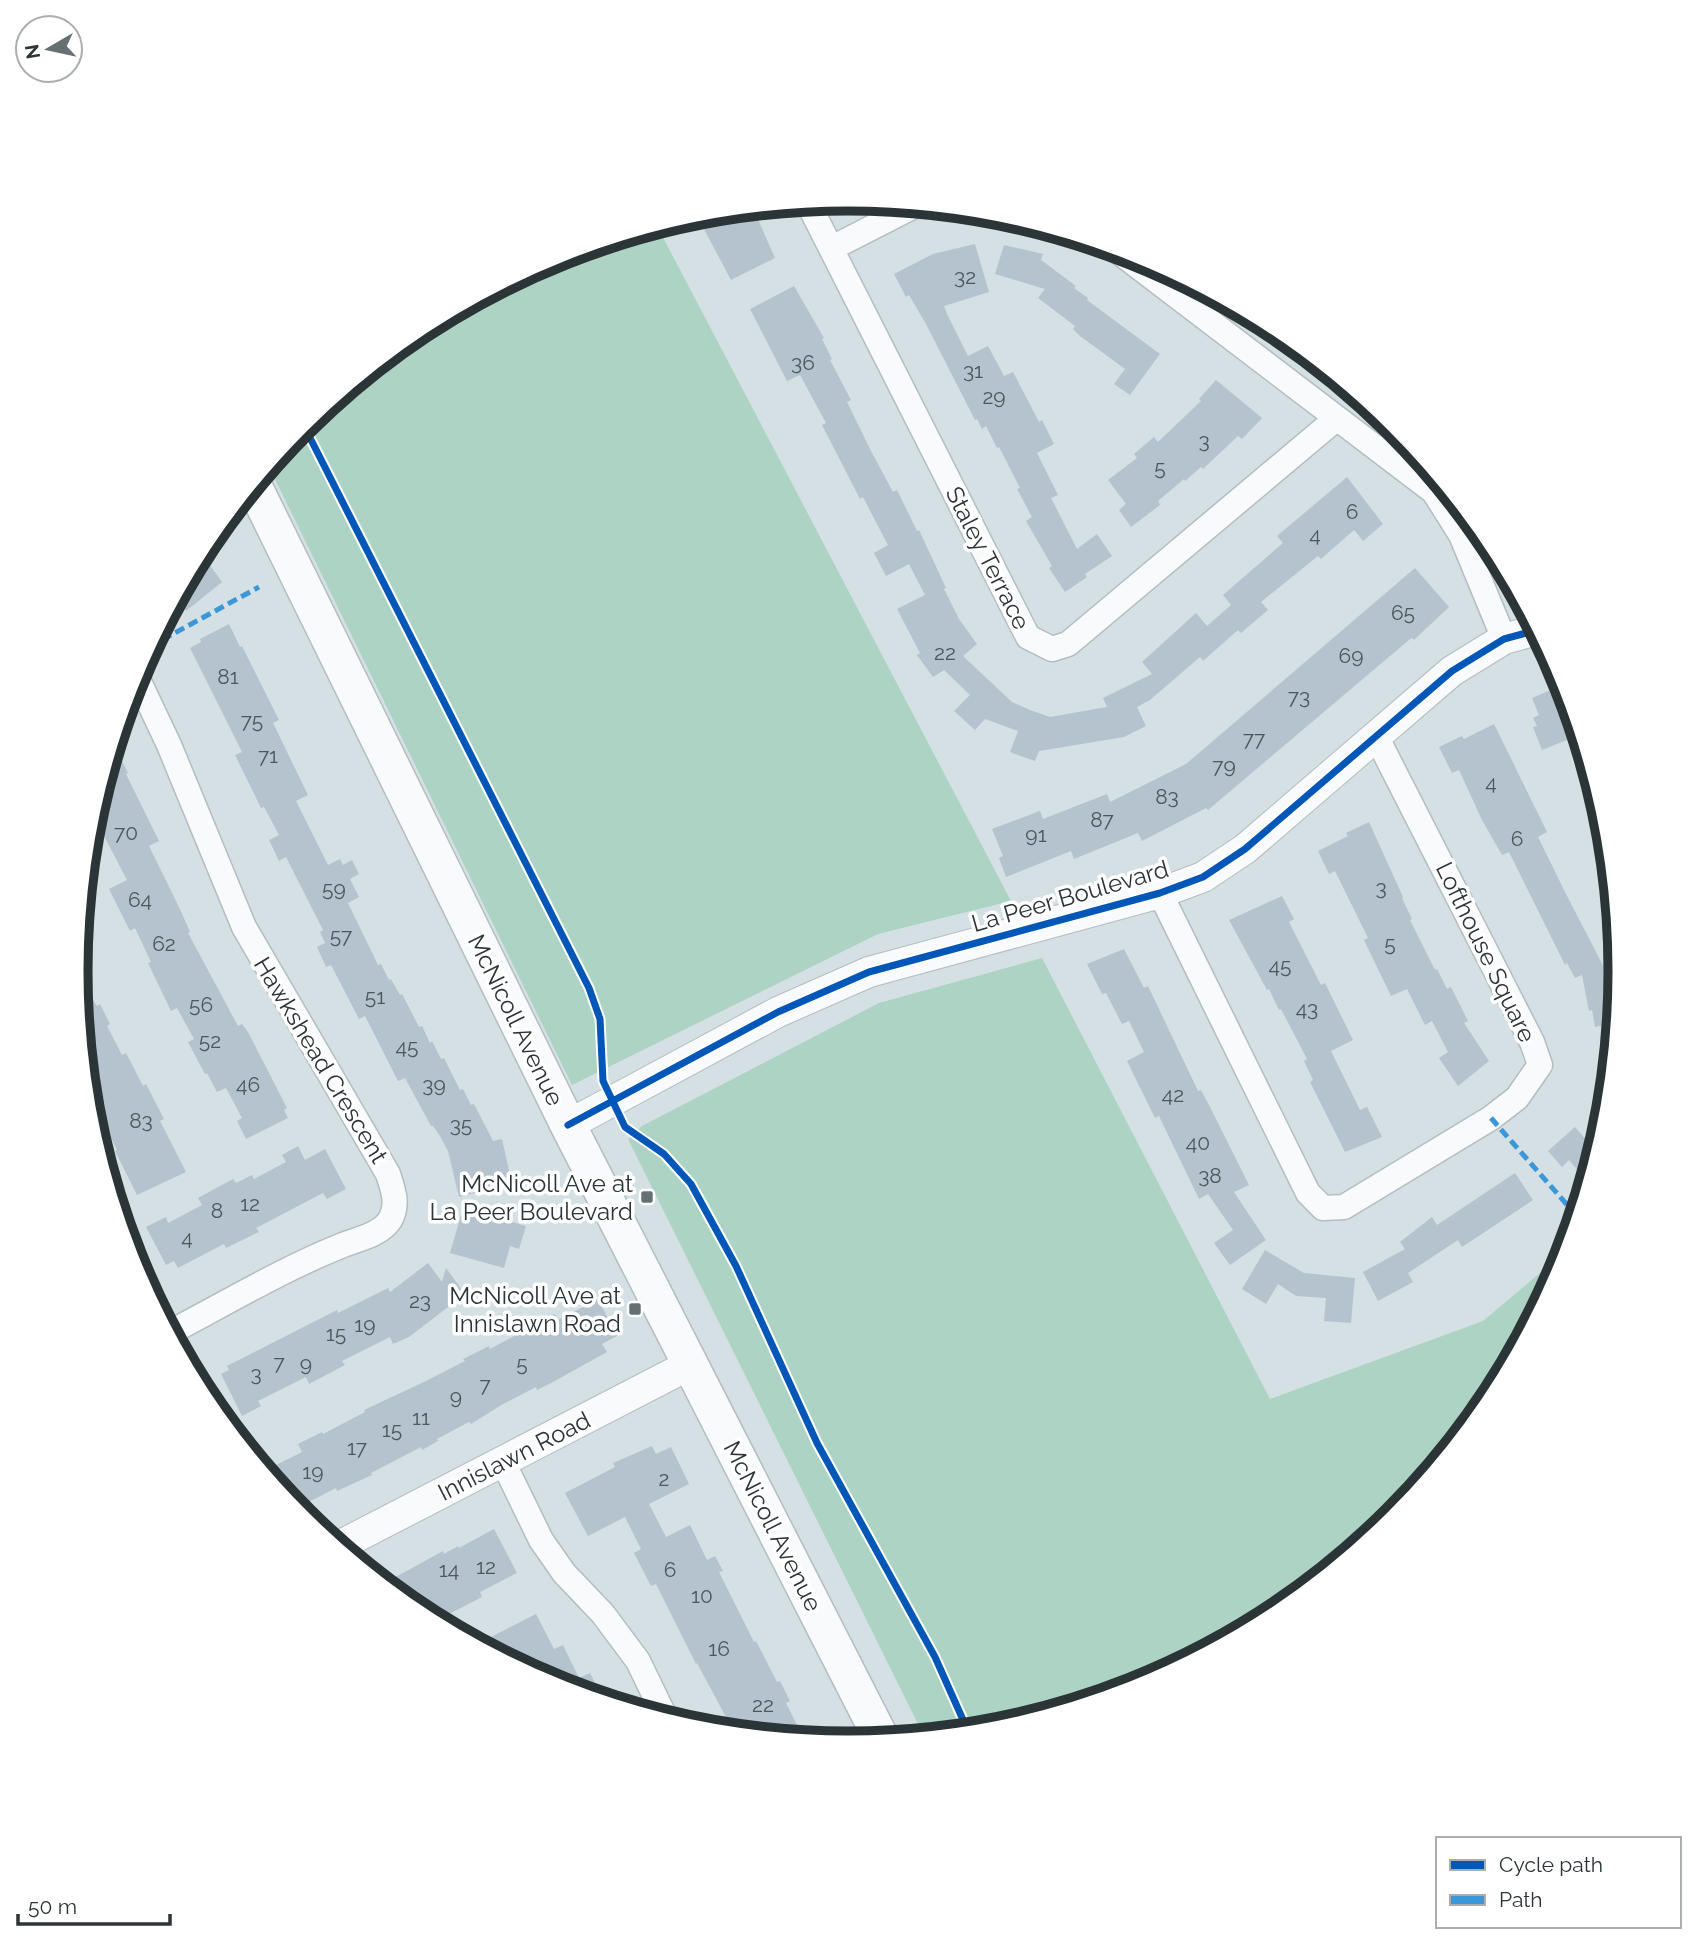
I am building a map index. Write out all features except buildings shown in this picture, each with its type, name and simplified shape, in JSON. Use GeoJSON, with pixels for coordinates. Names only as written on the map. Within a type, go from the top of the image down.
{"type":"FeatureCollection","features":[{"type":"Feature","properties":{"kind":"main road","name":"McNicoll Avenue"},"geometry":{"type":"LineString","coordinates":[[257,493],[568,1125],[877,1730]]}},
{"type":"Feature","properties":{"kind":"street","name":"Staley Terrace"},"geometry":{"type":"LineString","coordinates":[[813,212],[1028,637],[1052,649],[1069,644],[1336,419]]}},
{"type":"Feature","properties":{"kind":"street"},"geometry":{"type":"LineString","coordinates":[[832,248],[900,213]]}},
{"type":"Feature","properties":{"kind":"street"},"geometry":{"type":"LineString","coordinates":[[1145,272],[1434,492],[1461,535],[1504,639]]}},
{"type":"Feature","properties":{"kind":"street","name":"La Peer Boulevard"},"geometry":{"type":"LineString","coordinates":[[568,1125],[778,1012],[869,972],[1160,893],[1203,877],[1245,849],[1452,671],[1504,639],[1528,632]]}},
{"type":"Feature","properties":{"kind":"street","name":"Hawkshead Crescent"},"geometry":{"type":"LineString","coordinates":[[142,688],[169,745],[244,927],[388,1174],[394,1191],[395,1208],[389,1222],[377,1231],[327,1251],[177,1329]]}},
{"type":"Feature","properties":{"kind":"street","name":"Lofthouse Square"},"geometry":{"type":"LineString","coordinates":[[1160,893],[1308,1193],[1323,1208],[1344,1207],[1491,1118],[1517,1098],[1540,1065],[1532,1042],[1376,736]]}},
{"type":"Feature","properties":{"kind":"street","name":"Innislawn Road"},"geometry":{"type":"LineString","coordinates":[[346,1542],[691,1364]]}},
{"type":"Feature","properties":{"kind":"street"},"geometry":{"type":"LineString","coordinates":[[503,1462],[541,1540],[564,1573],[603,1614],[638,1661],[660,1707]]}},
{"type":"Feature","properties":{"kind":"green space"},"geometry":{"type":"Polygon","coordinates":[[[662,235],[1011,901],[878,934],[572,1085],[273,474],[346,400],[425,339],[511,289],[603,251],[662,235]]]}},
{"type":"Feature","properties":{"kind":"green space"},"geometry":{"type":"Polygon","coordinates":[[[1042,958],[1270,1399],[1483,1321],[1548,1266],[1506,1351],[1450,1434],[1385,1508],[1310,1574],[1270,1603],[1184,1653],[1092,1691],[996,1716],[919,1727],[628,1139],[642,1126],[879,1003],[1042,958]]]}},
{"type":"Feature","properties":{"kind":"marked path"},"geometry":{"type":"LineString","coordinates":[[164,639],[259,587]]}},
{"type":"Feature","properties":{"kind":"marked path"},"geometry":{"type":"LineString","coordinates":[[1491,1118],[1569,1207]]}},
{"type":"Feature","properties":{"kind":"cycle path"},"geometry":{"type":"LineString","coordinates":[[309,435],[589,988],[600,1019],[603,1081],[625,1127],[664,1154],[691,1184],[736,1266],[817,1443],[935,1657],[964,1721]]}},
{"type":"Feature","properties":{"kind":"cycle path"},"geometry":{"type":"LineString","coordinates":[[568,1125],[778,1012],[869,972],[1160,893],[1203,877],[1245,849],[1452,671],[1504,639],[1528,633]]}},
{"type":"Feature","properties":{"kind":"place","name":"McNicoll Ave at La Peer Boulevard"},"geometry":{"type":"Point","coordinates":[647,1197]}},
{"type":"Feature","properties":{"kind":"place","name":"McNicoll Ave at Innislawn Road"},"geometry":{"type":"Point","coordinates":[635,1309]}}]}
